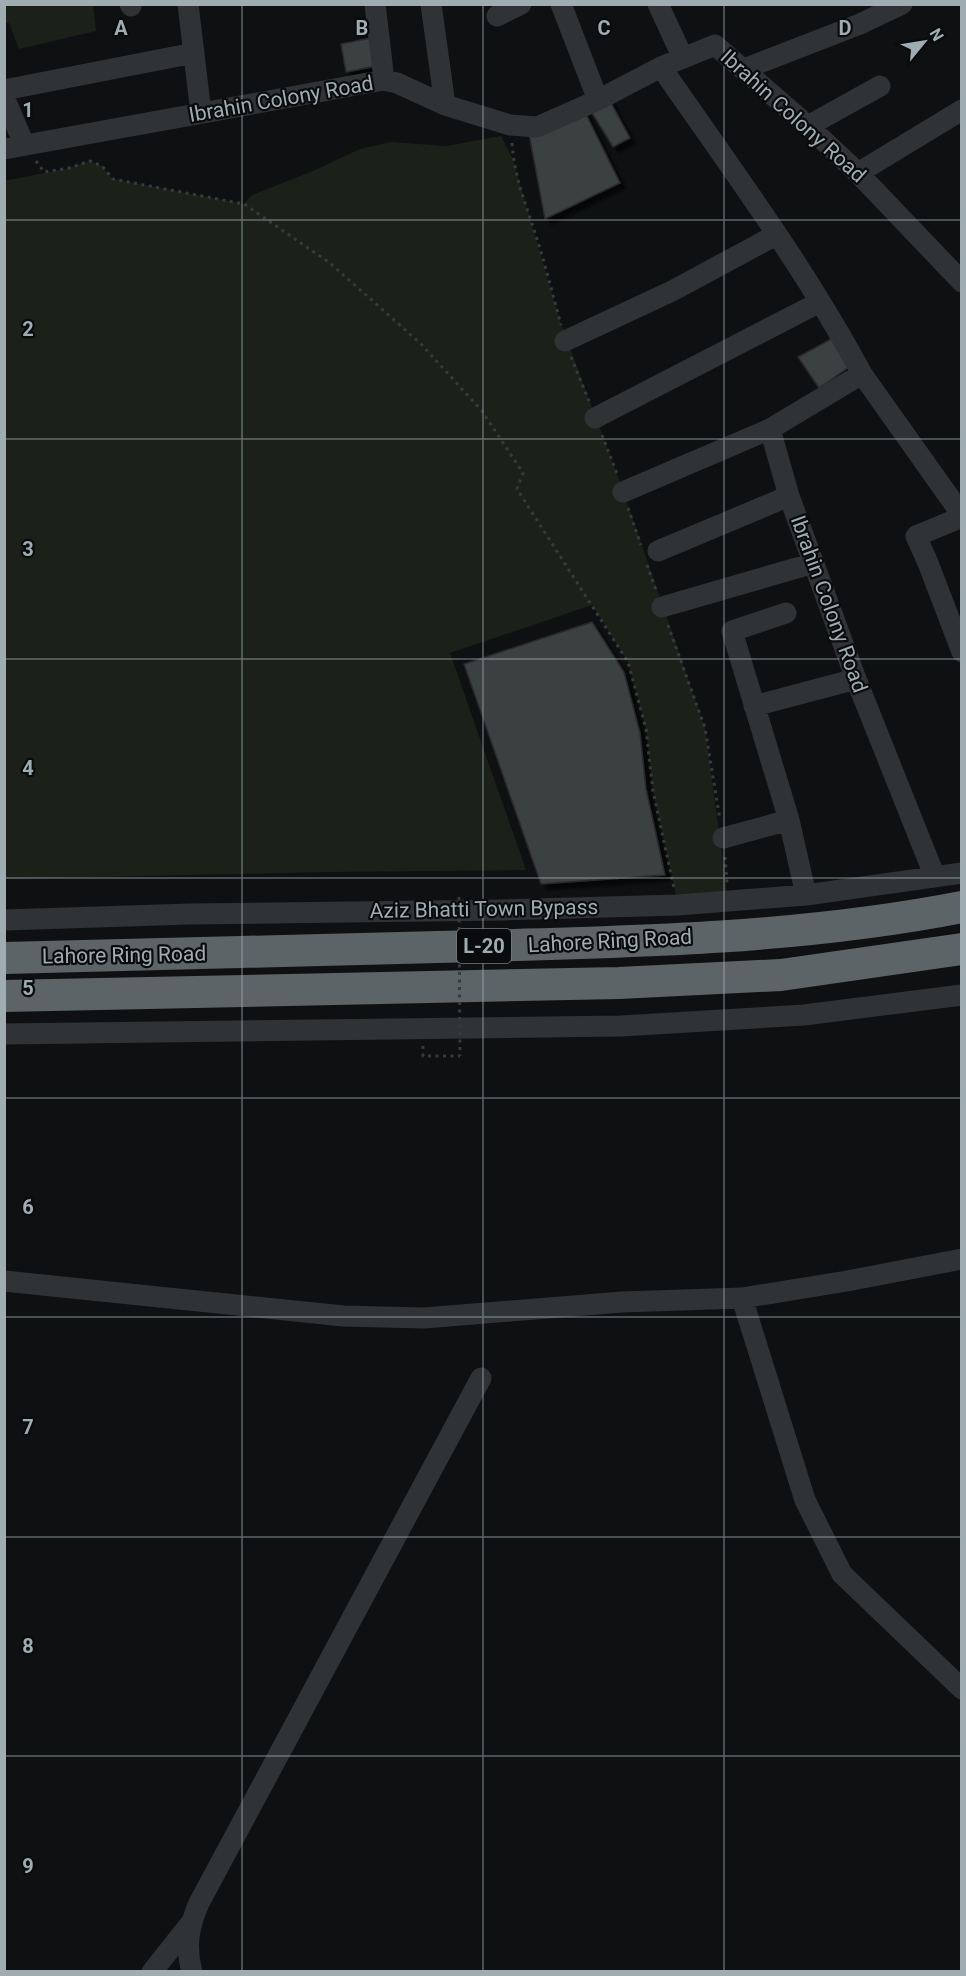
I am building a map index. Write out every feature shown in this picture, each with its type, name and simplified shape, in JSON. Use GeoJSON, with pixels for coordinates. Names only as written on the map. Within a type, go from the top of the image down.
{"type":"FeatureCollection","features":[{"type":"Feature","properties":{"kind":"highway","name":"Lahore Ring Road"},"geometry":{"type":"LineString","coordinates":[[4,958],[567,944],[768,933],[907,918],[962,908]]}},
{"type":"Feature","properties":{"kind":"highway","name":"Lahore Ring Road"},"geometry":{"type":"LineString","coordinates":[[4,996],[620,983],[781,975],[962,949]]}},
{"type":"Feature","properties":{"kind":"street"},"geometry":{"type":"LineString","coordinates":[[188,4],[201,113]]}},
{"type":"Feature","properties":{"kind":"street"},"geometry":{"type":"LineString","coordinates":[[375,4],[384,80]]}},
{"type":"Feature","properties":{"kind":"street"},"geometry":{"type":"LineString","coordinates":[[431,4],[445,105]]}},
{"type":"Feature","properties":{"kind":"street"},"geometry":{"type":"LineString","coordinates":[[497,16],[521,4]]}},
{"type":"Feature","properties":{"kind":"street"},"geometry":{"type":"LineString","coordinates":[[561,4],[598,100]]}},
{"type":"Feature","properties":{"kind":"street"},"geometry":{"type":"LineString","coordinates":[[658,4],[682,58]]}},
{"type":"Feature","properties":{"kind":"street"},"geometry":{"type":"LineString","coordinates":[[744,69],[860,24],[902,4]]}},
{"type":"Feature","properties":{"kind":"street","name":"Ibrahin Colony Road"},"geometry":{"type":"LineString","coordinates":[[14,146],[384,80],[397,83],[445,105],[510,125],[537,127],[598,100],[661,66],[715,45],[858,173],[962,282]]}},
{"type":"Feature","properties":{"kind":"street"},"geometry":{"type":"LineString","coordinates":[[4,90],[194,53]]}},
{"type":"Feature","properties":{"kind":"street"},"geometry":{"type":"LineString","coordinates":[[661,66],[820,302],[862,374],[960,512],[916,536],[962,652]]}},
{"type":"Feature","properties":{"kind":"street"},"geometry":{"type":"LineString","coordinates":[[808,126],[880,86]]}},
{"type":"Feature","properties":{"kind":"street"},"geometry":{"type":"LineString","coordinates":[[4,98],[14,146]]}},
{"type":"Feature","properties":{"kind":"street"},"geometry":{"type":"LineString","coordinates":[[858,173],[962,110]]}},
{"type":"Feature","properties":{"kind":"street"},"geometry":{"type":"LineString","coordinates":[[565,341],[672,291],[776,235]]}},
{"type":"Feature","properties":{"kind":"street"},"geometry":{"type":"LineString","coordinates":[[595,418],[820,302]]}},
{"type":"Feature","properties":{"kind":"street"},"geometry":{"type":"LineString","coordinates":[[623,492],[770,429],[862,374]]}},
{"type":"Feature","properties":{"kind":"street","name":"Ibrahin Colony Road"},"geometry":{"type":"LineString","coordinates":[[770,429],[789,496],[856,678],[935,877]]}},
{"type":"Feature","properties":{"kind":"street"},"geometry":{"type":"LineString","coordinates":[[658,551],[789,496]]}},
{"type":"Feature","properties":{"kind":"street"},"geometry":{"type":"LineString","coordinates":[[662,607],[814,563]]}},
{"type":"Feature","properties":{"kind":"street"},"geometry":{"type":"LineString","coordinates":[[786,613],[732,631],[789,820],[806,895]]}},
{"type":"Feature","properties":{"kind":"street"},"geometry":{"type":"LineString","coordinates":[[754,706],[856,678]]}},
{"type":"Feature","properties":{"kind":"street"},"geometry":{"type":"LineString","coordinates":[[723,838],[789,820]]}},
{"type":"Feature","properties":{"kind":"street","name":"Aziz Bhatti Town Bypass"},"geometry":{"type":"LineString","coordinates":[[4,920],[190,914],[502,910],[678,904],[806,895],[962,873]]}},
{"type":"Feature","properties":{"kind":"street"},"geometry":{"type":"LineString","coordinates":[[4,1034],[621,1026],[804,1015],[962,995]]}},
{"type":"Feature","properties":{"kind":"street"},"geometry":{"type":"LineString","coordinates":[[4,1281],[343,1316],[424,1318],[622,1302],[741,1298],[962,1259]]}},
{"type":"Feature","properties":{"kind":"street"},"geometry":{"type":"LineString","coordinates":[[741,1298],[805,1500],[842,1574],[962,1689]]}},
{"type":"Feature","properties":{"kind":"street"},"geometry":{"type":"LineString","coordinates":[[152,1971],[190,1924],[302,1707],[480,1378]]}},
{"type":"Feature","properties":{"kind":"street"},"geometry":{"type":"LineString","coordinates":[[190,1924],[188,1955],[192,1971]]}},
{"type":"Feature","properties":{"kind":"path"},"geometry":{"type":"LineString","coordinates":[[14,146],[44,172],[69,168],[90,161],[102,166],[113,179],[244,204],[330,263],[421,344],[482,411],[523,473],[517,489],[628,662],[646,729],[653,791],[678,904]]}},
{"type":"Feature","properties":{"kind":"path"},"geometry":{"type":"LineString","coordinates":[[423,1056],[460,1056],[459,897]]}},
{"type":"Feature","properties":{"kind":"shaded area"},"geometry":{"type":"Polygon","coordinates":[[[5,4],[93,5],[96,31],[19,49],[9,23],[5,23],[5,4]]]}},
{"type":"Feature","properties":{"kind":"shaded area"},"geometry":{"type":"Polygon","coordinates":[[[501,136],[512,157],[560,321],[621,485],[705,728],[728,900],[678,905],[653,791],[646,729],[628,662],[592,605],[450,653],[526,870],[5,879],[4,181],[69,168],[90,161],[102,166],[113,179],[244,204],[252,195],[313,171],[360,149],[391,142],[446,146],[501,136]]]}},
{"type":"Feature","properties":{"kind":"building"},"geometry":{"type":"Polygon","coordinates":[[[371,38],[377,66],[346,72],[341,44],[371,38]]]}},
{"type":"Feature","properties":{"kind":"building"},"geometry":{"type":"Polygon","coordinates":[[[609,99],[630,138],[613,147],[589,108],[609,99]]]}},
{"type":"Feature","properties":{"kind":"building"},"geometry":{"type":"Polygon","coordinates":[[[584,110],[620,183],[545,219],[529,134],[584,110]]]}},
{"type":"Feature","properties":{"kind":"building"},"geometry":{"type":"Polygon","coordinates":[[[835,337],[852,365],[819,388],[798,357],[835,337]]]}},
{"type":"Feature","properties":{"kind":"building"},"geometry":{"type":"Polygon","coordinates":[[[592,622],[624,672],[640,733],[646,789],[665,875],[541,884],[464,664],[592,622]]]}}]}
